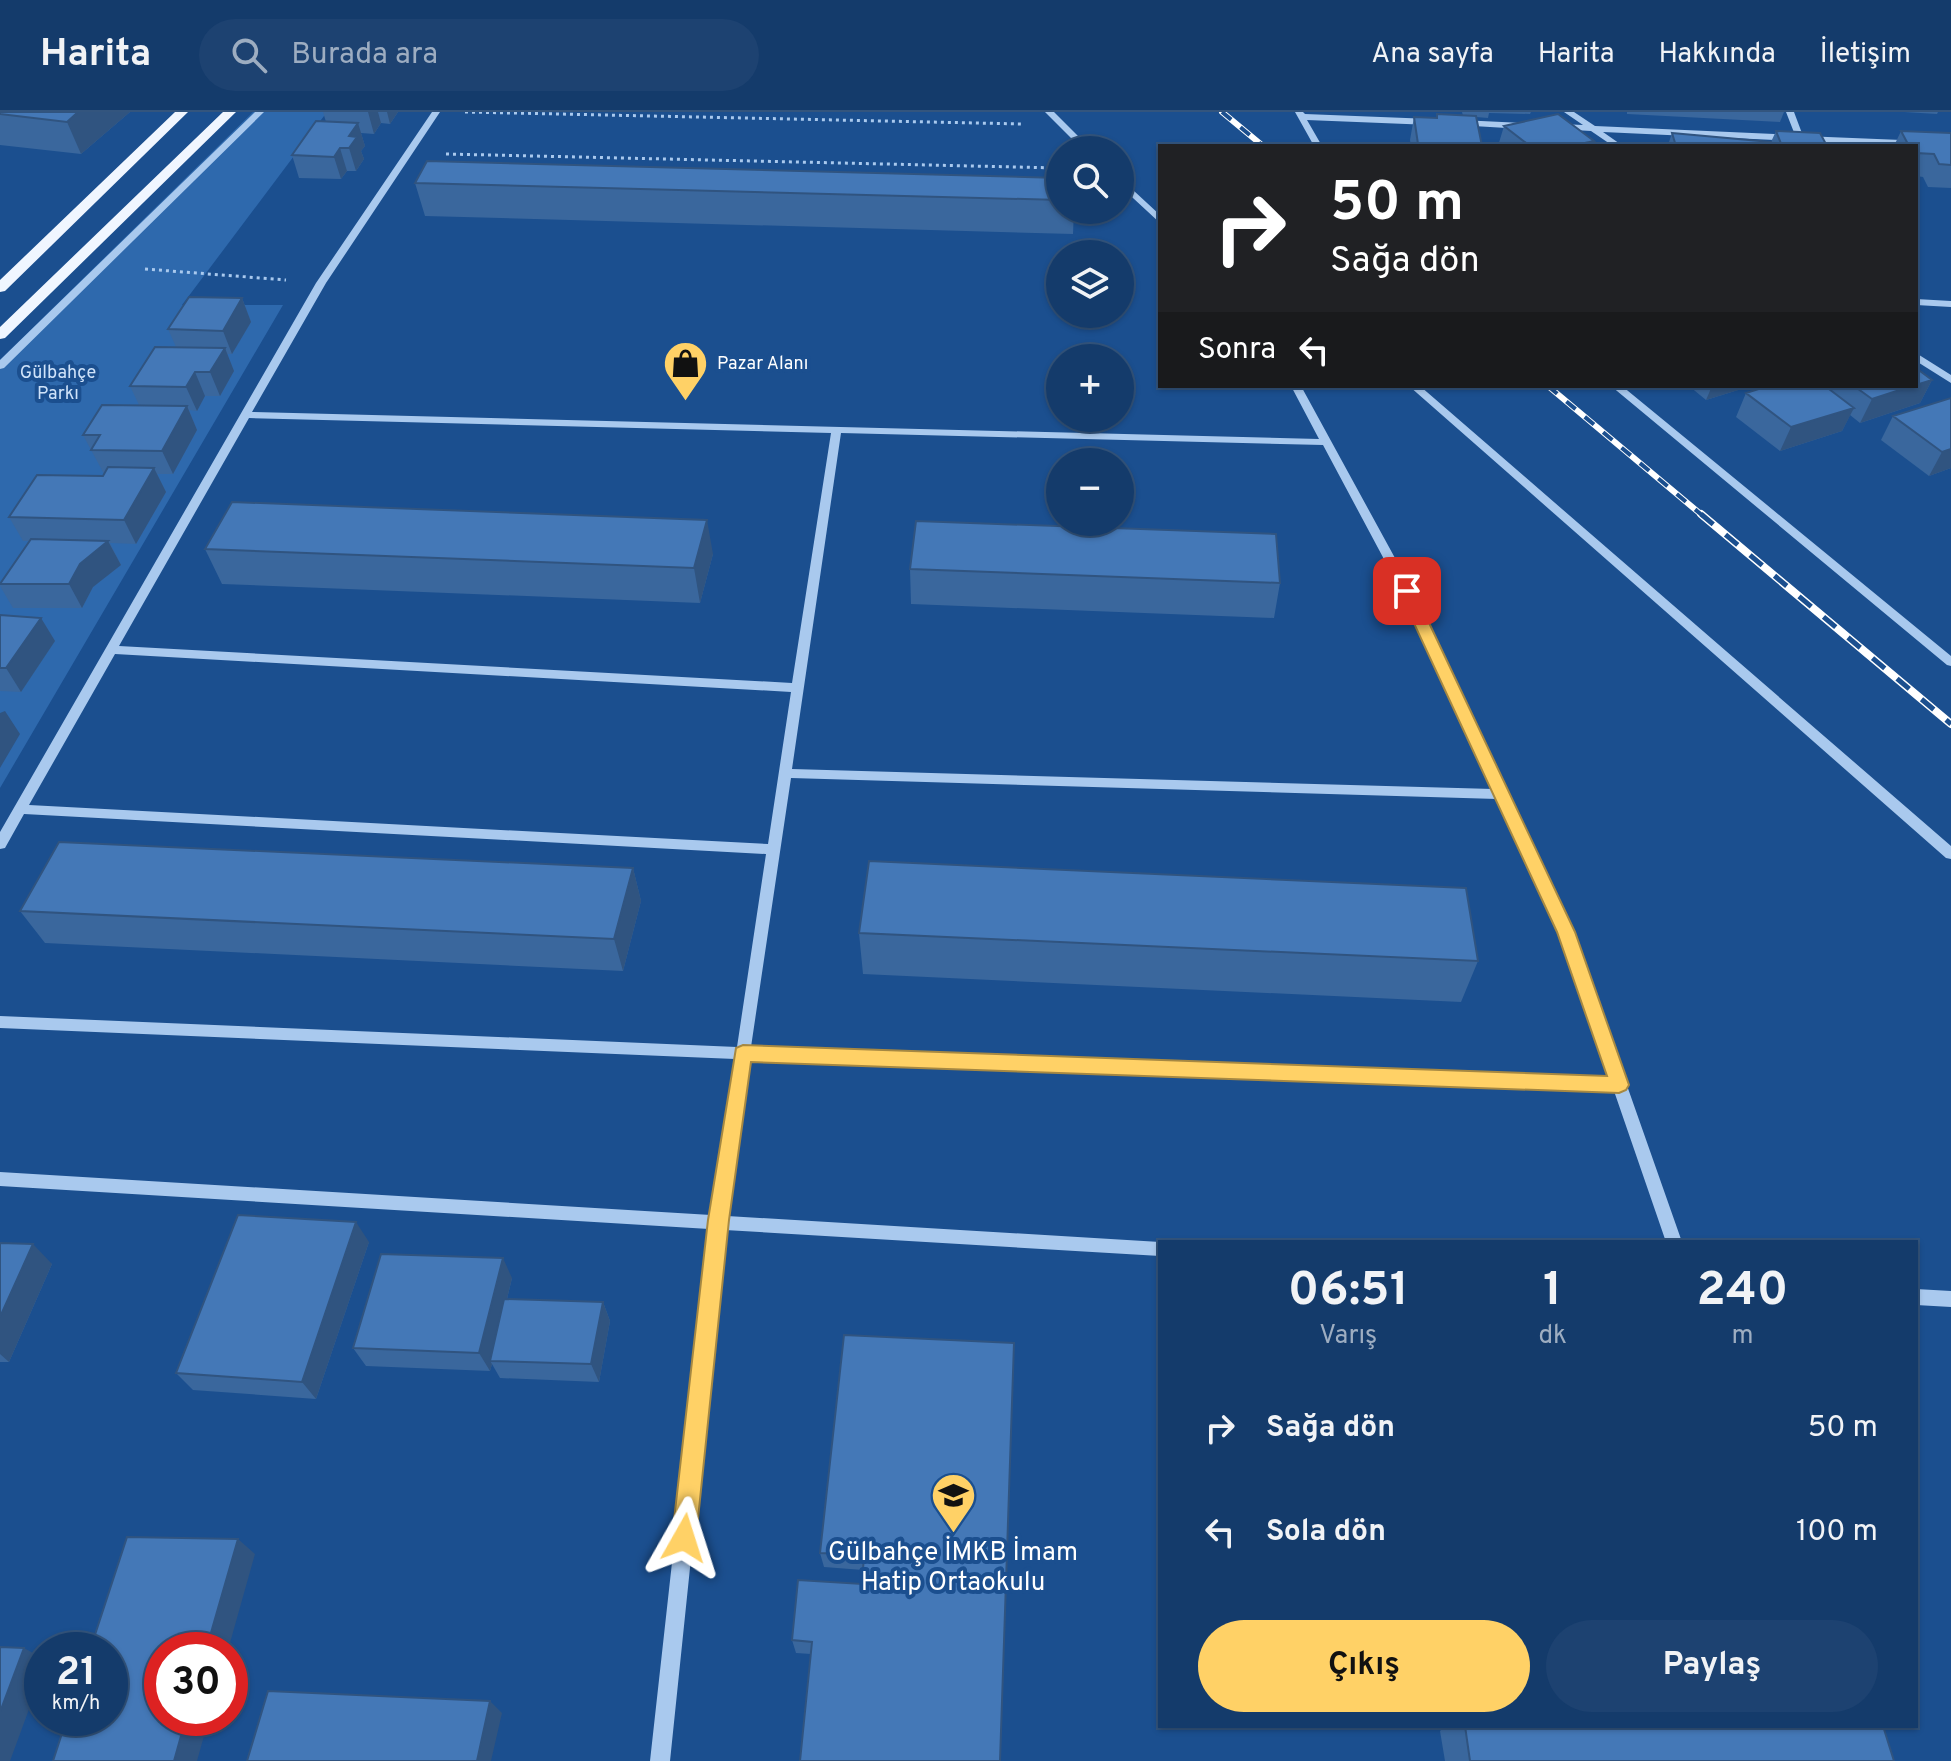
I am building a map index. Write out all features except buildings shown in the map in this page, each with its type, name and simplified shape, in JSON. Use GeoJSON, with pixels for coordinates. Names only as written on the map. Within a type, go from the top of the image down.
{"type":"FeatureCollection","features":[{"type":"Feature","properties":{"kind":"main road"},"geometry":{"type":"LineString","coordinates":[[0,288],[182,112]]}},
{"type":"Feature","properties":{"kind":"main road"},"geometry":{"type":"LineString","coordinates":[[0,335],[230,112]]}},
{"type":"Feature","properties":{"kind":"street"},"geometry":{"type":"LineString","coordinates":[[0,366],[260,112]]}},
{"type":"Feature","properties":{"kind":"street"},"geometry":{"type":"LineString","coordinates":[[0,844],[321,283],[436,112]]}},
{"type":"Feature","properties":{"kind":"street"},"geometry":{"type":"LineString","coordinates":[[1049,112],[1074,136]]}},
{"type":"Feature","properties":{"kind":"street"},"geometry":{"type":"LineString","coordinates":[[1568,112],[1616,144]]}},
{"type":"Feature","properties":{"kind":"street"},"geometry":{"type":"LineString","coordinates":[[1790,112],[1800,138]]}},
{"type":"Feature","properties":{"kind":"street"},"geometry":{"type":"LineString","coordinates":[[1301,114],[1541,126]]}},
{"type":"Feature","properties":{"kind":"street"},"geometry":{"type":"LineString","coordinates":[[1301,114],[1317,144]]}},
{"type":"Feature","properties":{"kind":"street"},"geometry":{"type":"LineString","coordinates":[[1557,127],[1951,145]]}},
{"type":"Feature","properties":{"kind":"street"},"geometry":{"type":"LineString","coordinates":[[1134,195],[1158,218]]}},
{"type":"Feature","properties":{"kind":"street"},"geometry":{"type":"LineString","coordinates":[[1918,302],[1951,304]]}},
{"type":"Feature","properties":{"kind":"street"},"geometry":{"type":"LineString","coordinates":[[1918,357],[1951,380]]}},
{"type":"Feature","properties":{"kind":"street"},"geometry":{"type":"LineString","coordinates":[[1297,388],[1407,591],[1566,932],[1673,1240]]}},
{"type":"Feature","properties":{"kind":"street"},"geometry":{"type":"LineString","coordinates":[[1416,388],[1951,854]]}},
{"type":"Feature","properties":{"kind":"street"},"geometry":{"type":"LineString","coordinates":[[1618,388],[1951,662]]}},
{"type":"Feature","properties":{"kind":"street"},"geometry":{"type":"LineString","coordinates":[[245,415],[1327,442]]}},
{"type":"Feature","properties":{"kind":"street"},"geometry":{"type":"LineString","coordinates":[[660,1761],[718,1220],[836,432]]}},
{"type":"Feature","properties":{"kind":"street"},"geometry":{"type":"LineString","coordinates":[[110,650],[798,688]]}},
{"type":"Feature","properties":{"kind":"street"},"geometry":{"type":"LineString","coordinates":[[786,773],[1501,794]]}},
{"type":"Feature","properties":{"kind":"street"},"geometry":{"type":"LineString","coordinates":[[20,809],[774,849]]}},
{"type":"Feature","properties":{"kind":"street"},"geometry":{"type":"LineString","coordinates":[[0,1022],[1619,1085]]}},
{"type":"Feature","properties":{"kind":"street"},"geometry":{"type":"LineString","coordinates":[[0,1179],[1158,1249]]}},
{"type":"Feature","properties":{"kind":"street"},"geometry":{"type":"LineString","coordinates":[[1918,1297],[1951,1299]]}},
{"type":"Feature","properties":{"kind":"path"},"geometry":{"type":"LineString","coordinates":[[452,112],[1062,124]]}},
{"type":"Feature","properties":{"kind":"path"},"geometry":{"type":"LineString","coordinates":[[409,153],[1046,168]]}},
{"type":"Feature","properties":{"kind":"path"},"geometry":{"type":"LineString","coordinates":[[104,265],[321,283]]}},
{"type":"Feature","properties":{"kind":"green space","name":"Gülbahçe Parkı"},"geometry":{"type":"Polygon","coordinates":[[[253,112],[327,112],[182,305],[283,305],[0,788],[0,360],[253,112]]]}},
{"type":"Feature","properties":{"kind":"railway"},"geometry":{"type":"LineString","coordinates":[[1222,112],[1261,144]]}},
{"type":"Feature","properties":{"kind":"railway"},"geometry":{"type":"LineString","coordinates":[[1550,388],[1703,516]]}},
{"type":"Feature","properties":{"kind":"railway"},"geometry":{"type":"LineString","coordinates":[[1701,514],[1951,724]]}},
{"type":"Feature","properties":{"kind":"place","name":"Pazar Alanı"},"geometry":{"type":"Point","coordinates":[686,402]}},
{"type":"Feature","properties":{"kind":"place","name":"Gülbahçe İMKB İmam Hatip Ortaokulu"},"geometry":{"type":"Point","coordinates":[953,1535]}},
{"type":"Feature","properties":{"kind":"route"},"geometry":{"type":"LineString","coordinates":[[684,1538],[718,1220],[743,1053],[1619,1085],[1566,932],[1407,591]]}}]}
